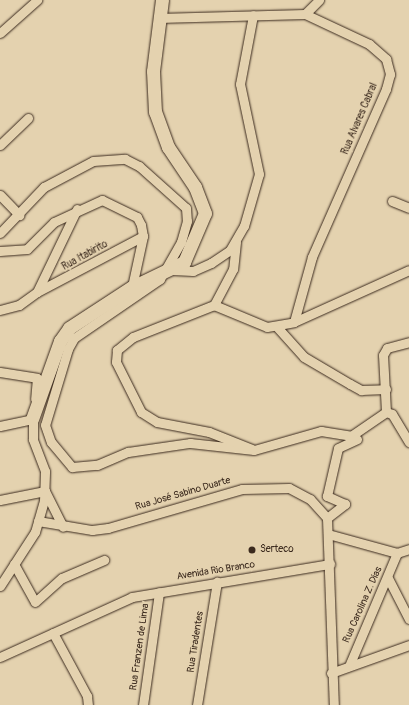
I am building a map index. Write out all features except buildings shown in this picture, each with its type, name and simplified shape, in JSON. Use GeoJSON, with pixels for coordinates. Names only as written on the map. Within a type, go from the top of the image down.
{"type":"FeatureCollection","features":[{"type":"Feature","properties":{"kind":"street"},"geometry":{"type":"LineString","coordinates":[[0,33],[37,0]]}},
{"type":"Feature","properties":{"kind":"street"},"geometry":{"type":"LineString","coordinates":[[32,418],[60,341],[69,328],[132,287],[167,272],[184,262],[205,212],[195,187],[168,147],[155,112],[153,70],[158,18],[162,0]]}},
{"type":"Feature","properties":{"kind":"street"},"geometry":{"type":"LineString","coordinates":[[305,14],[319,0]]}},
{"type":"Feature","properties":{"kind":"street","name":"Rua Alvares Cabral"},"geometry":{"type":"LineString","coordinates":[[158,18],[305,14],[369,44],[386,59],[390,74],[312,257],[294,322]]}},
{"type":"Feature","properties":{"kind":"street"},"geometry":{"type":"LineString","coordinates":[[253,15],[240,84],[259,174],[236,242],[233,269],[214,305],[133,337],[117,350],[116,362],[140,412],[157,422],[216,434],[254,450]]}},
{"type":"Feature","properties":{"kind":"street"},"geometry":{"type":"LineString","coordinates":[[0,145],[28,118]]}},
{"type":"Feature","properties":{"kind":"street"},"geometry":{"type":"LineString","coordinates":[[0,233],[19,215],[44,187],[62,174],[93,161],[125,159],[139,166],[186,208],[187,221],[167,272],[152,288],[74,338],[51,406],[47,433],[65,461],[80,468],[128,452],[190,444],[254,450],[269,448],[312,433],[342,436],[365,429],[386,412]]}},
{"type":"Feature","properties":{"kind":"street"},"geometry":{"type":"LineString","coordinates":[[0,195],[19,215]]}},
{"type":"Feature","properties":{"kind":"street"},"geometry":{"type":"LineString","coordinates":[[0,251],[27,250],[54,222],[77,209],[93,201],[112,202],[137,218],[143,236],[132,287]]}},
{"type":"Feature","properties":{"kind":"street"},"geometry":{"type":"LineString","coordinates":[[392,201],[409,208]]}},
{"type":"Feature","properties":{"kind":"street"},"geometry":{"type":"LineString","coordinates":[[37,292],[77,209]]}},
{"type":"Feature","properties":{"kind":"street","name":"Rua Itabirito"},"geometry":{"type":"LineString","coordinates":[[0,310],[19,305],[37,292],[143,236]]}},
{"type":"Feature","properties":{"kind":"street"},"geometry":{"type":"LineString","coordinates":[[167,272],[193,271],[205,266],[236,242]]}},
{"type":"Feature","properties":{"kind":"street"},"geometry":{"type":"LineString","coordinates":[[214,305],[267,327],[277,327],[294,322],[409,270]]}},
{"type":"Feature","properties":{"kind":"street"},"geometry":{"type":"LineString","coordinates":[[277,327],[304,357],[350,384],[362,390],[386,389]]}},
{"type":"Feature","properties":{"kind":"street"},"geometry":{"type":"LineString","coordinates":[[386,412],[384,355],[387,348],[409,342]]}},
{"type":"Feature","properties":{"kind":"street"},"geometry":{"type":"LineString","coordinates":[[0,372],[37,378],[32,418],[33,439],[45,471],[45,491],[36,532],[1,584]]}},
{"type":"Feature","properties":{"kind":"street"},"geometry":{"type":"LineString","coordinates":[[386,412],[392,414],[409,442]]}},
{"type":"Feature","properties":{"kind":"street"},"geometry":{"type":"LineString","coordinates":[[0,426],[32,418]]}},
{"type":"Feature","properties":{"kind":"street"},"geometry":{"type":"LineString","coordinates":[[334,705],[331,673],[330,564],[327,518],[344,504],[327,496],[338,448],[361,438],[365,429]]}},
{"type":"Feature","properties":{"kind":"street","name":"Rua José Sabino Duarte"},"geometry":{"type":"LineString","coordinates":[[38,522],[63,527],[108,528],[214,495],[266,487],[289,488],[310,499],[327,518]]}},
{"type":"Feature","properties":{"kind":"street"},"geometry":{"type":"LineString","coordinates":[[0,500],[45,491]]}},
{"type":"Feature","properties":{"kind":"street"},"geometry":{"type":"LineString","coordinates":[[45,491],[63,527]]}},
{"type":"Feature","properties":{"kind":"street"},"geometry":{"type":"LineString","coordinates":[[328,534],[397,553],[409,549]]}},
{"type":"Feature","properties":{"kind":"street","name":"Rua Carolina Z. Dias"},"geometry":{"type":"LineString","coordinates":[[348,666],[388,578],[397,553]]}},
{"type":"Feature","properties":{"kind":"street"},"geometry":{"type":"LineString","coordinates":[[14,564],[35,602],[62,578],[104,560]]}},
{"type":"Feature","properties":{"kind":"street","name":"Avenida Rio Branco"},"geometry":{"type":"LineString","coordinates":[[0,656],[132,597],[330,564]]}},
{"type":"Feature","properties":{"kind":"street"},"geometry":{"type":"LineString","coordinates":[[388,578],[409,619]]}},
{"type":"Feature","properties":{"kind":"street","name":"Rua Tiradentes"},"geometry":{"type":"LineString","coordinates":[[197,705],[217,582]]}},
{"type":"Feature","properties":{"kind":"street","name":"Rua Franzen de Lima"},"geometry":{"type":"LineString","coordinates":[[143,705],[159,592]]}},
{"type":"Feature","properties":{"kind":"street"},"geometry":{"type":"LineString","coordinates":[[53,633],[88,696],[88,705]]}},
{"type":"Feature","properties":{"kind":"street"},"geometry":{"type":"LineString","coordinates":[[331,673],[409,646]]}},
{"type":"Feature","properties":{"kind":"place","name":"Serteco"},"geometry":{"type":"Point","coordinates":[252,550]}}]}
